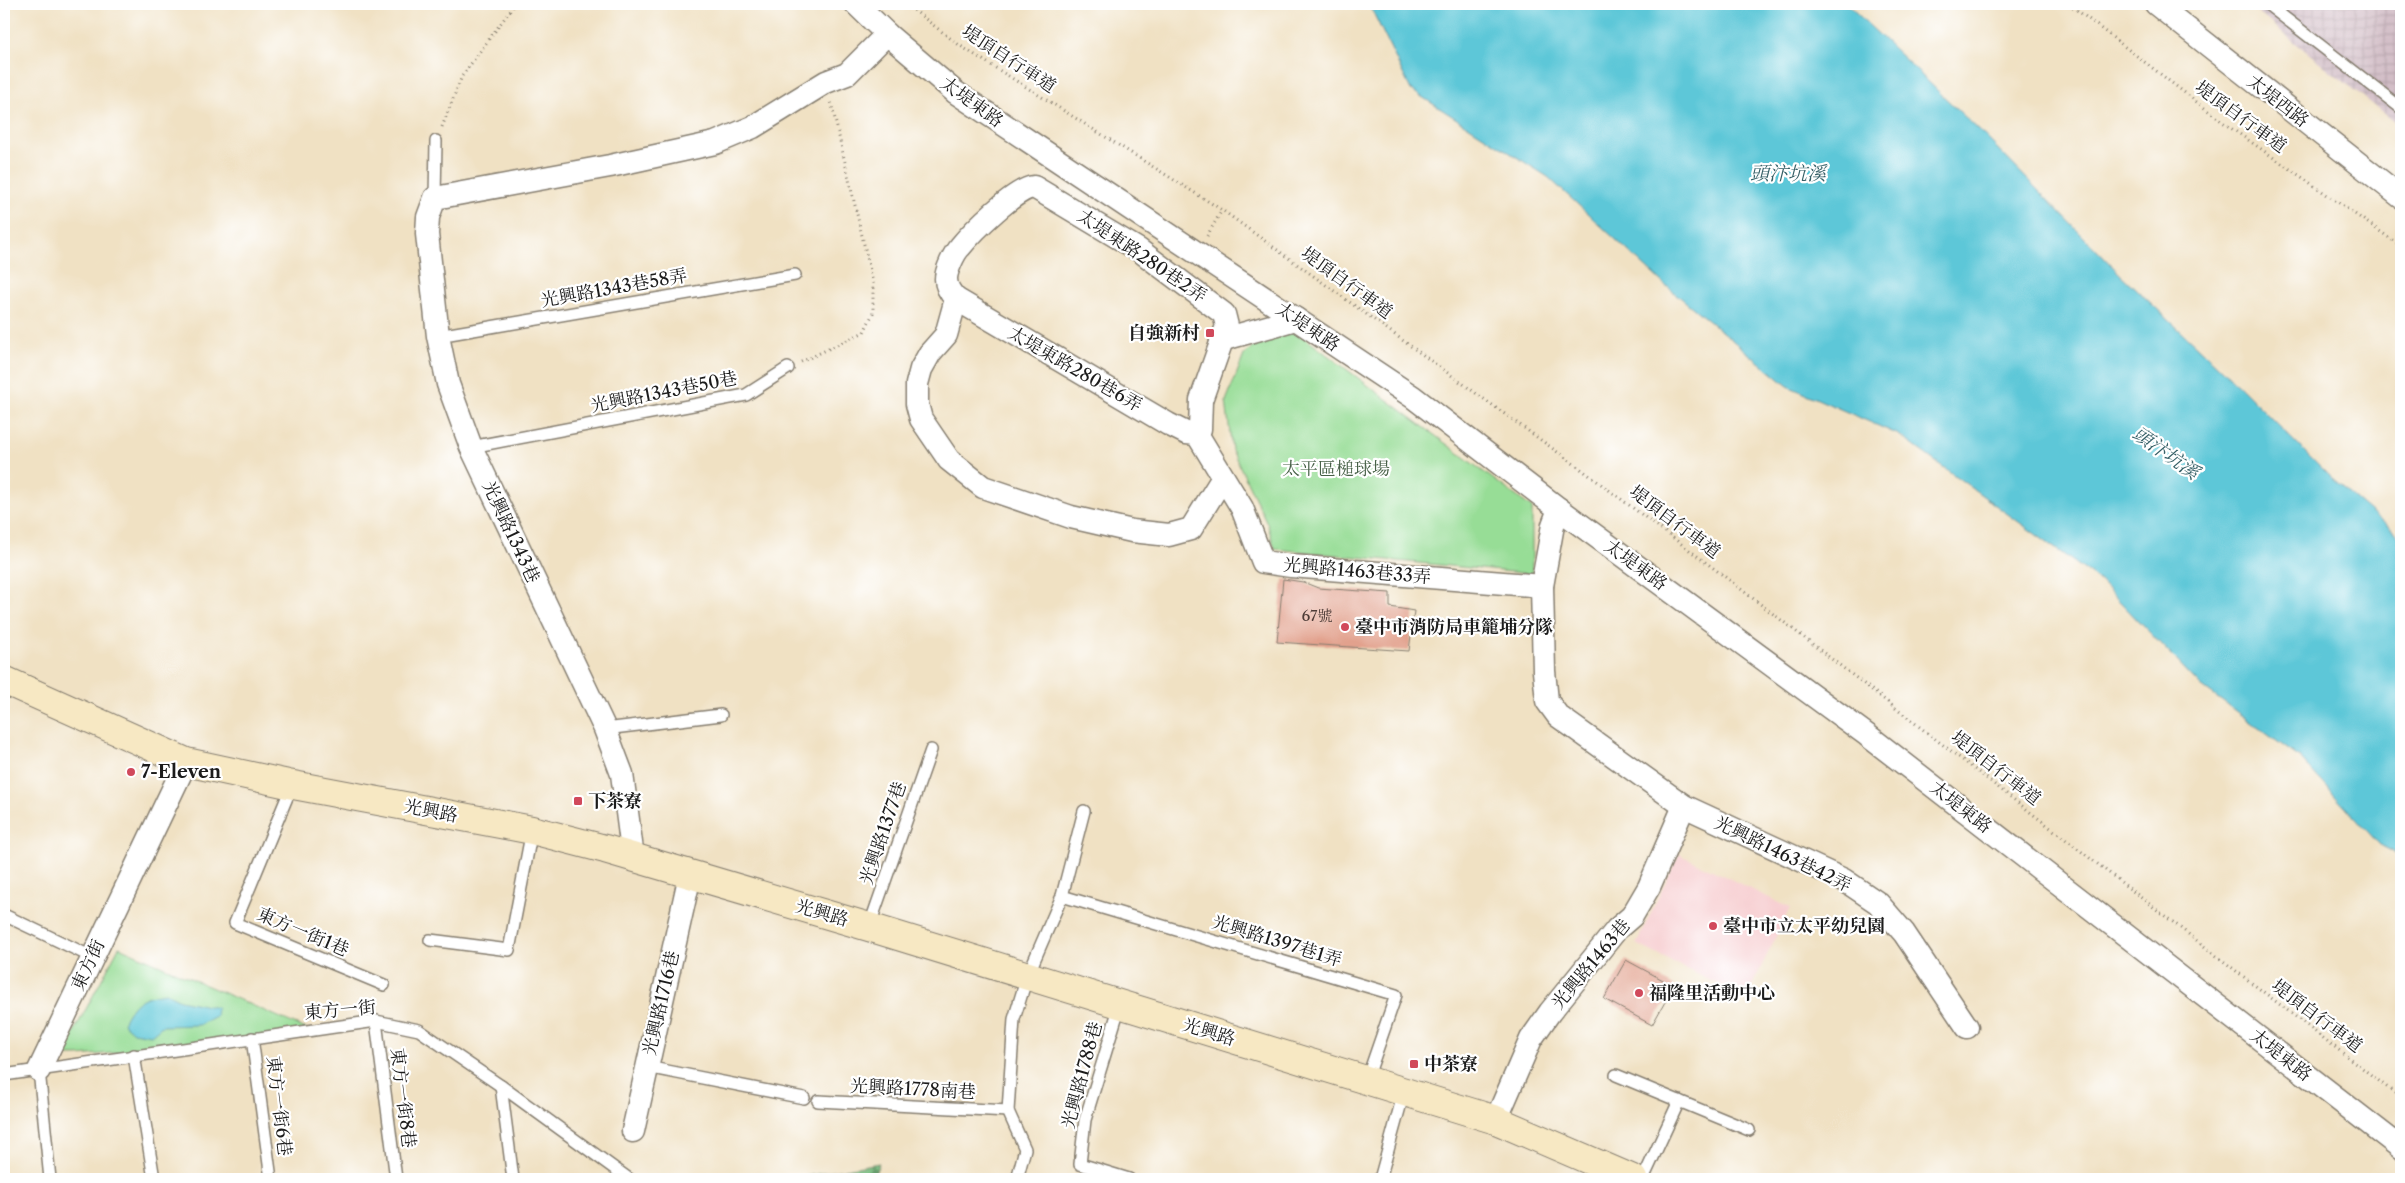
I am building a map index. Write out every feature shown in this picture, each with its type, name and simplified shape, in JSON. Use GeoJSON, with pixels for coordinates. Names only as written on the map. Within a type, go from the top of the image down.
{"type":"FeatureCollection","features":[{"type":"Feature","properties":{"kind":"main road","name":"光興路"},"geometry":{"type":"LineString","coordinates":[[4,680],[186,762],[288,784],[532,830],[633,858],[869,927],[1496,1120],[1633,1179]]}},
{"type":"Feature","properties":{"kind":"street","name":"太堤東路"},"geometry":{"type":"LineString","coordinates":[[856,4],[886,34],[955,92],[1198,252],[1287,321],[1413,397],[1559,509],[1867,735],[2401,1148]]}},
{"type":"Feature","properties":{"kind":"street","name":"太堤西路"},"geometry":{"type":"LineString","coordinates":[[2156,4],[2401,197]]}},
{"type":"Feature","properties":{"kind":"street"},"geometry":{"type":"LineString","coordinates":[[435,198],[714,143],[753,127],[826,82],[847,74],[886,34]]}},
{"type":"Feature","properties":{"kind":"street","name":"太堤東路280巷2弄"},"geometry":{"type":"LineString","coordinates":[[956,300],[949,293],[946,279],[959,248],[1015,194],[1034,187],[1139,250],[1218,309],[1224,314],[1227,326],[1222,340]]}},
{"type":"Feature","properties":{"kind":"street","name":"光興路1343巷"},"geometry":{"type":"LineString","coordinates":[[435,198],[428,217],[427,234],[438,336],[448,384],[471,447],[605,729],[622,774],[633,858]]}},
{"type":"Feature","properties":{"kind":"street"},"geometry":{"type":"LineString","coordinates":[[956,300],[946,335],[930,353],[921,369],[917,384],[917,404],[921,419],[949,460],[983,487],[1022,502],[1111,527],[1169,535],[1192,528],[1222,479]]}},
{"type":"Feature","properties":{"kind":"street","name":"太堤東路280巷6弄"},"geometry":{"type":"LineString","coordinates":[[956,300],[1168,424],[1186,433],[1197,434]]}},
{"type":"Feature","properties":{"kind":"street"},"geometry":{"type":"LineString","coordinates":[[1197,434],[1200,429],[1201,400],[1222,340],[1287,321]]}},
{"type":"Feature","properties":{"kind":"street","name":"光興路1463巷33弄"},"geometry":{"type":"LineString","coordinates":[[1197,434],[1222,479],[1242,508],[1263,562],[1291,566],[1542,586]]}},
{"type":"Feature","properties":{"kind":"street"},"geometry":{"type":"LineString","coordinates":[[1559,509],[1553,525],[1542,586],[1546,701],[1558,716],[1684,806]]}},
{"type":"Feature","properties":{"kind":"street","name":"東方街"},"geometry":{"type":"LineString","coordinates":[[40,1070],[186,762]]}},
{"type":"Feature","properties":{"kind":"street","name":"光興路1463巷42弄"},"geometry":{"type":"LineString","coordinates":[[1684,806],[1844,880],[1878,904],[1904,933],[1967,1027]]}},
{"type":"Feature","properties":{"kind":"street","name":"光興路1463巷"},"geometry":{"type":"LineString","coordinates":[[1496,1120],[1531,1039],[1550,1012],[1617,928],[1632,916],[1649,887],[1684,806]]}},
{"type":"Feature","properties":{"kind":"street","name":"光興路1716巷"},"geometry":{"type":"LineString","coordinates":[[633,1131],[690,875]]}},
{"type":"Feature","properties":{"kind":"lane"},"geometry":{"type":"LineString","coordinates":[[2267,4],[2401,108]]}},
{"type":"Feature","properties":{"kind":"lane","name":"光興路1343巷"},"geometry":{"type":"LineString","coordinates":[[435,198],[436,141]]}},
{"type":"Feature","properties":{"kind":"lane","name":"光興路1343巷58弄"},"geometry":{"type":"LineString","coordinates":[[438,336],[795,275]]}},
{"type":"Feature","properties":{"kind":"lane","name":"光興路1343巷50巷"},"geometry":{"type":"LineString","coordinates":[[471,447],[746,395],[788,368]]}},
{"type":"Feature","properties":{"kind":"lane"},"geometry":{"type":"LineString","coordinates":[[605,729],[721,714]]}},
{"type":"Feature","properties":{"kind":"lane","name":"光興路1377巷"},"geometry":{"type":"LineString","coordinates":[[869,927],[931,750]]}},
{"type":"Feature","properties":{"kind":"lane","name":"東方一街1巷"},"geometry":{"type":"LineString","coordinates":[[288,784],[288,794],[235,923],[384,986]]}},
{"type":"Feature","properties":{"kind":"lane"},"geometry":{"type":"LineString","coordinates":[[1017,1179],[1025,1149],[1008,1111],[1014,1019],[1027,977],[1062,896],[1084,811]]}},
{"type":"Feature","properties":{"kind":"lane"},"geometry":{"type":"LineString","coordinates":[[430,940],[510,950],[532,830]]}},
{"type":"Feature","properties":{"kind":"lane","name":"光興路1397巷1弄"},"geometry":{"type":"LineString","coordinates":[[1062,896],[1396,995],[1367,1079]]}},
{"type":"Feature","properties":{"kind":"lane"},"geometry":{"type":"LineString","coordinates":[[4,915],[92,957]]}},
{"type":"Feature","properties":{"kind":"lane","name":"光興路1788巷"},"geometry":{"type":"LineString","coordinates":[[1120,1005],[1085,1120],[1080,1164],[1129,1179]]}},
{"type":"Feature","properties":{"kind":"lane","name":"東方一街"},"geometry":{"type":"LineString","coordinates":[[4,1075],[376,1021],[419,1030],[501,1086],[629,1179]]}},
{"type":"Feature","properties":{"kind":"lane","name":"東方一街8巷"},"geometry":{"type":"LineString","coordinates":[[376,1021],[396,1179]]}},
{"type":"Feature","properties":{"kind":"lane","name":"東方一街6巷"},"geometry":{"type":"LineString","coordinates":[[252,1038],[271,1179]]}},
{"type":"Feature","properties":{"kind":"lane"},"geometry":{"type":"LineString","coordinates":[[134,1055],[154,1179]]}},
{"type":"Feature","properties":{"kind":"lane"},"geometry":{"type":"LineString","coordinates":[[647,1067],[804,1098]]}},
{"type":"Feature","properties":{"kind":"lane","name":"東方街"},"geometry":{"type":"LineString","coordinates":[[40,1070],[50,1179]]}},
{"type":"Feature","properties":{"kind":"lane"},"geometry":{"type":"LineString","coordinates":[[1616,1075],[1748,1130]]}},
{"type":"Feature","properties":{"kind":"lane"},"geometry":{"type":"LineString","coordinates":[[501,1086],[513,1179]]}},
{"type":"Feature","properties":{"kind":"lane"},"geometry":{"type":"LineString","coordinates":[[1380,1179],[1404,1092]]}},
{"type":"Feature","properties":{"kind":"lane","name":"光興路1778南巷"},"geometry":{"type":"LineString","coordinates":[[818,1101],[1008,1111]]}},
{"type":"Feature","properties":{"kind":"lane"},"geometry":{"type":"LineString","coordinates":[[1643,1179],[1679,1101]]}},
{"type":"Feature","properties":{"kind":"path"},"geometry":{"type":"LineString","coordinates":[[436,141],[462,76],[515,4]]}},
{"type":"Feature","properties":{"kind":"path","name":"堤頂自行車道"},"geometry":{"type":"LineString","coordinates":[[906,4],[959,45],[1222,210],[1581,469],[1724,576],[2401,1098]]}},
{"type":"Feature","properties":{"kind":"path","name":"堤頂自行車道"},"geometry":{"type":"LineString","coordinates":[[2069,4],[2228,126],[2401,246]]}},
{"type":"Feature","properties":{"kind":"path"},"geometry":{"type":"LineString","coordinates":[[788,368],[864,332],[873,313],[873,283],[826,82]]}},
{"type":"Feature","properties":{"kind":"path"},"geometry":{"type":"LineString","coordinates":[[1198,252],[1222,210]]}},
{"type":"Feature","properties":{"kind":"shaded area"},"geometry":{"type":"Polygon","coordinates":[[[2247,4],[2401,4],[2401,127],[2247,4]]]}},
{"type":"Feature","properties":{"kind":"shaded area","name":"臺中市立太平幼兒園"},"geometry":{"type":"Polygon","coordinates":[[[1679,854],[1790,908],[1746,998],[1636,944],[1679,854]]]}},
{"type":"Feature","properties":{"kind":"green space","name":"太平區槌球場"},"geometry":{"type":"Polygon","coordinates":[[[1271,329],[1294,330],[1532,508],[1532,574],[1275,549],[1267,523],[1232,450],[1226,401],[1244,355],[1271,329]]]}},
{"type":"Feature","properties":{"kind":"green space"},"geometry":{"type":"Polygon","coordinates":[[[119,947],[306,1029],[304,1037],[61,1056],[119,947]]]}},
{"type":"Feature","properties":{"kind":"green space"},"geometry":{"type":"Polygon","coordinates":[[[879,1163],[873,1179],[790,1179],[879,1163]]]}},
{"type":"Feature","properties":{"kind":"water","name":"頭汴坑溪"},"geometry":{"type":"Polygon","coordinates":[[[1369,4],[1847,4],[1985,136],[2121,275],[2238,385],[2332,479],[2401,537],[2401,856],[2380,845],[2300,758],[2201,686],[2100,581],[1899,435],[1788,386],[1664,284],[1548,177],[1411,90],[1369,4]]]}},
{"type":"Feature","properties":{"kind":"water"},"geometry":{"type":"Polygon","coordinates":[[[166,993],[180,1000],[217,1008],[216,1016],[199,1025],[162,1026],[151,1035],[133,1032],[123,1023],[131,1009],[140,1001],[151,996],[166,993]]]}},
{"type":"Feature","properties":{"kind":"building","name":"臺中市消防局車籠埔分隊"},"geometry":{"type":"Polygon","coordinates":[[[1283,579],[1303,582],[1318,588],[1390,593],[1390,607],[1414,611],[1409,651],[1277,642],[1283,579]]]}},
{"type":"Feature","properties":{"kind":"building","name":"福隆里活動中心"},"geometry":{"type":"Polygon","coordinates":[[[1626,960],[1674,986],[1652,1025],[1604,999],[1626,960]]]}},
{"type":"Feature","properties":{"kind":"place","name":"自強新村"},"geometry":{"type":"Point","coordinates":[1210,333]}},
{"type":"Feature","properties":{"kind":"place","name":"臺中市消防局車籠埔分隊"},"geometry":{"type":"Point","coordinates":[1345,627]}},
{"type":"Feature","properties":{"kind":"place","name":"7-Eleven"},"geometry":{"type":"Point","coordinates":[131,772]}},
{"type":"Feature","properties":{"kind":"place","name":"下茶寮"},"geometry":{"type":"Point","coordinates":[578,801]}},
{"type":"Feature","properties":{"kind":"place","name":"臺中市立太平幼兒園"},"geometry":{"type":"Point","coordinates":[1713,926]}},
{"type":"Feature","properties":{"kind":"place","name":"福隆里活動中心"},"geometry":{"type":"Point","coordinates":[1639,993]}},
{"type":"Feature","properties":{"kind":"place","name":"中茶寮"},"geometry":{"type":"Point","coordinates":[1414,1064]}}]}
